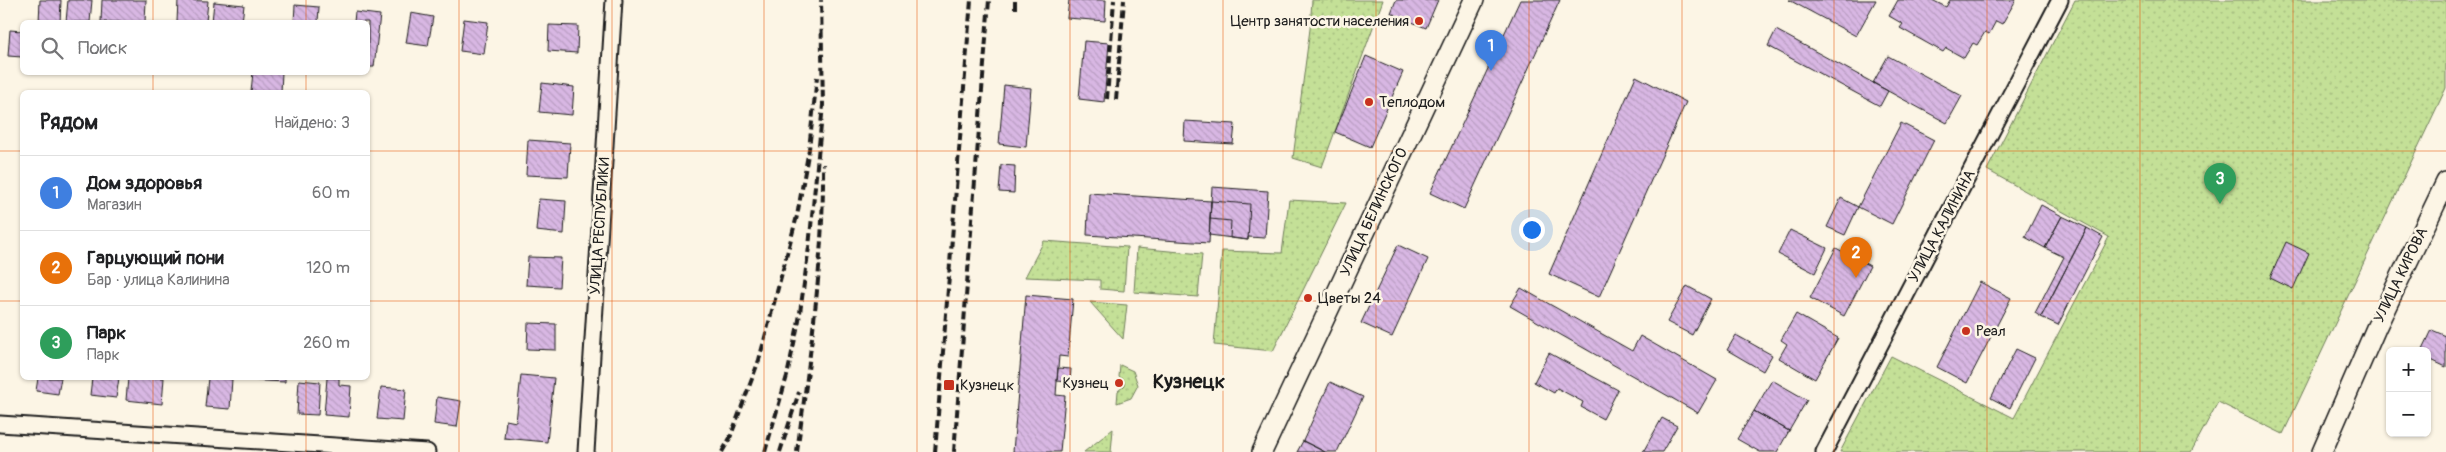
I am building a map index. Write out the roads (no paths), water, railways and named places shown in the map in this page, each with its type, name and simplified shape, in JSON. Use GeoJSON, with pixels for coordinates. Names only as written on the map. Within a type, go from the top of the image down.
{"type":"FeatureCollection","features":[{"type":"Feature","properties":{"kind":"street","name":"УЛИЦА РЕСПУБЛИКИ"},"geometry":{"type":"LineString","coordinates":[[586,452],[609,0]]}},
{"type":"Feature","properties":{"kind":"street","name":"УЛИЦА БЕЛИНСКОГО"},"geometry":{"type":"LineString","coordinates":[[1262,452],[1474,0]]}},
{"type":"Feature","properties":{"kind":"street","name":"УЛИЦА КАЛИНИНА"},"geometry":{"type":"LineString","coordinates":[[1824,452],[2060,0]]}},
{"type":"Feature","properties":{"kind":"street","name":"УЛИЦА КИРОВА"},"geometry":{"type":"LineString","coordinates":[[2322,452],[2376,328],[2446,182]]}},
{"type":"Feature","properties":{"kind":"street"},"geometry":{"type":"LineString","coordinates":[[0,424],[427,452]]}},
{"type":"Feature","properties":{"kind":"railway"},"geometry":{"type":"LineString","coordinates":[[765,452],[787,376],[799,320],[809,247],[823,105],[821,0]]}},
{"type":"Feature","properties":{"kind":"railway"},"geometry":{"type":"LineString","coordinates":[[935,452],[971,0]]}},
{"type":"Feature","properties":{"kind":"railway"},"geometry":{"type":"LineString","coordinates":[[954,452],[989,0]]}},
{"type":"Feature","properties":{"kind":"railway"},"geometry":{"type":"LineString","coordinates":[[1015,0],[1015,9]]}},
{"type":"Feature","properties":{"kind":"railway"},"geometry":{"type":"LineString","coordinates":[[1107,99],[1114,0]]}},
{"type":"Feature","properties":{"kind":"railway"},"geometry":{"type":"LineString","coordinates":[[1116,100],[1124,0]]}},
{"type":"Feature","properties":{"kind":"railway"},"geometry":{"type":"LineString","coordinates":[[722,452],[730,438],[759,360],[797,216],[809,149],[817,77]]}},
{"type":"Feature","properties":{"kind":"railway"},"geometry":{"type":"LineString","coordinates":[[797,452],[819,272],[823,164]]}},
{"type":"Feature","properties":{"kind":"railway"},"geometry":{"type":"LineString","coordinates":[[780,452],[799,392]]}},
{"type":"Feature","properties":{"kind":"place","name":"Центр занятости населения"},"geometry":{"type":"Point","coordinates":[1419,21]}},
{"type":"Feature","properties":{"kind":"place","name":"Дом здоровья"},"geometry":{"type":"Point","coordinates":[1491,71]}},
{"type":"Feature","properties":{"kind":"place","name":"Теплодом"},"geometry":{"type":"Point","coordinates":[1369,102]}},
{"type":"Feature","properties":{"kind":"place","name":"Парк"},"geometry":{"type":"Point","coordinates":[2220,204]}},
{"type":"Feature","properties":{"kind":"place","name":"Гарцующий пони"},"geometry":{"type":"Point","coordinates":[1856,278]}},
{"type":"Feature","properties":{"kind":"place","name":"Цветы 24"},"geometry":{"type":"Point","coordinates":[1308,298]}},
{"type":"Feature","properties":{"kind":"place","name":"Реал"},"geometry":{"type":"Point","coordinates":[1966,331]}},
{"type":"Feature","properties":{"kind":"place","name":"Кузнец"},"geometry":{"type":"Point","coordinates":[1119,383]}},
{"type":"Feature","properties":{"kind":"place","name":"Кузнецк"},"geometry":{"type":"Point","coordinates":[949,385]}},
{"type":"Feature","properties":{"kind":"district","name":"Кузнецк"},"geometry":{"type":"Point","coordinates":[1189,381]}}]}
